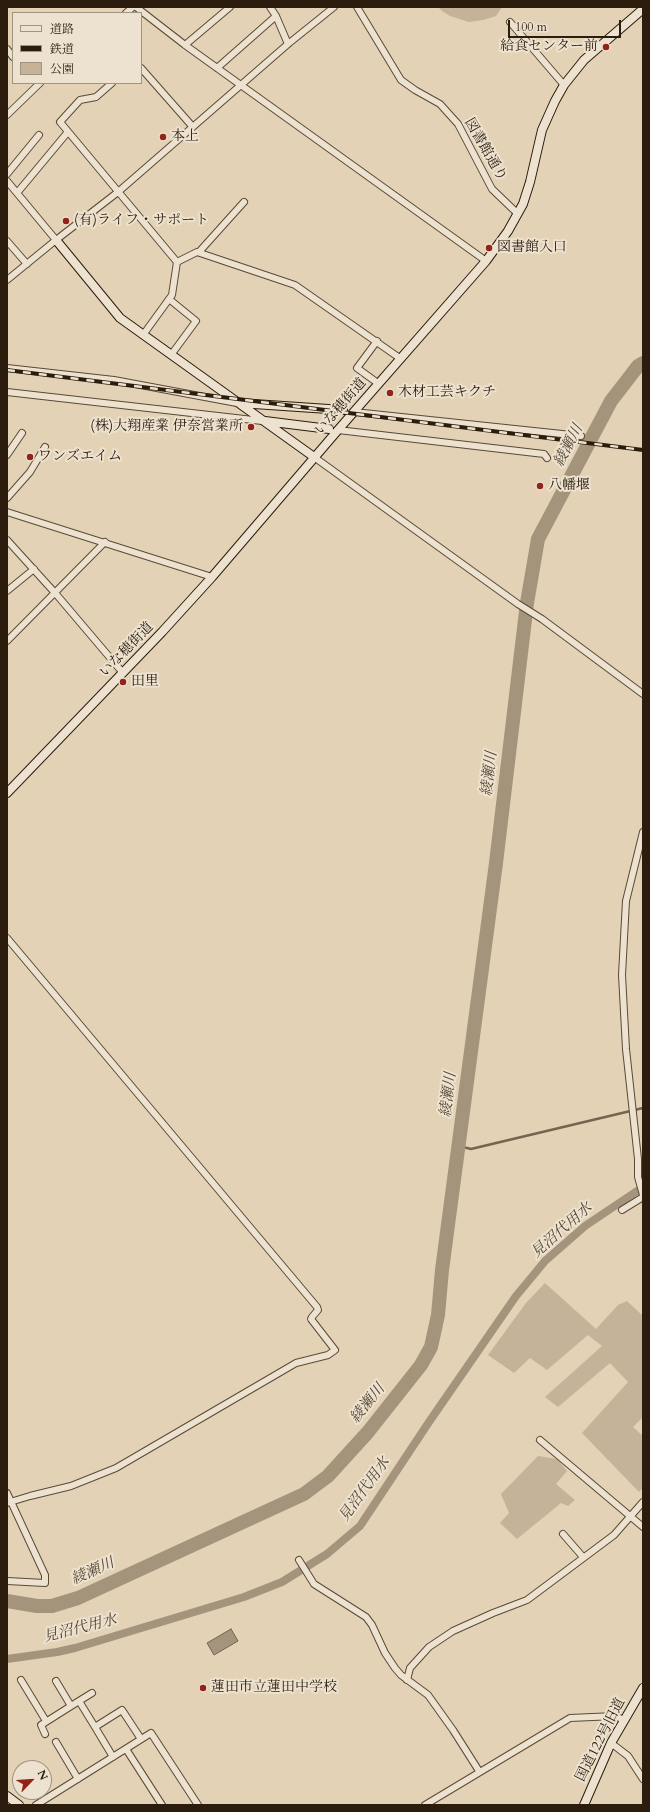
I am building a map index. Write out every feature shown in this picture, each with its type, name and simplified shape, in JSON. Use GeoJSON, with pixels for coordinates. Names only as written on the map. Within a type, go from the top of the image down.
{"type":"FeatureCollection","features":[{"type":"Feature","properties":{"kind":"street"},"geometry":{"type":"LineString","coordinates":[[136,7],[185,45],[486,261]]}},
{"type":"Feature","properties":{"kind":"street"},"geometry":{"type":"LineString","coordinates":[[185,45],[230,7]]}},
{"type":"Feature","properties":{"kind":"street"},"geometry":{"type":"LineString","coordinates":[[270,7],[276,16],[288,44]]}},
{"type":"Feature","properties":{"kind":"street"},"geometry":{"type":"LineString","coordinates":[[7,280],[118,192],[192,126],[334,7]]}},
{"type":"Feature","properties":{"kind":"street","name":"図書館通り"},"geometry":{"type":"LineString","coordinates":[[357,7],[401,80],[440,104],[458,124],[492,189],[518,214]]}},
{"type":"Feature","properties":{"kind":"street","name":"いな穂街道"},"geometry":{"type":"LineString","coordinates":[[7,793],[123,673],[212,577],[314,457],[486,261],[518,214],[530,182],[542,130],[564,85],[584,60],[643,9]]}},
{"type":"Feature","properties":{"kind":"street"},"geometry":{"type":"LineString","coordinates":[[217,68],[276,16]]}},
{"type":"Feature","properties":{"kind":"street"},"geometry":{"type":"LineString","coordinates":[[510,22],[564,85]]}},
{"type":"Feature","properties":{"kind":"street"},"geometry":{"type":"LineString","coordinates":[[142,69],[192,126]]}},
{"type":"Feature","properties":{"kind":"street"},"geometry":{"type":"LineString","coordinates":[[7,115],[37,84]]}},
{"type":"Feature","properties":{"kind":"street"},"geometry":{"type":"LineString","coordinates":[[111,84],[96,97],[80,100],[60,122],[176,262],[172,295],[143,335]]}},
{"type":"Feature","properties":{"kind":"street"},"geometry":{"type":"LineString","coordinates":[[17,193],[67,132]]}},
{"type":"Feature","properties":{"kind":"street"},"geometry":{"type":"LineString","coordinates":[[7,174],[39,135]]}},
{"type":"Feature","properties":{"kind":"street"},"geometry":{"type":"LineString","coordinates":[[7,181],[120,318],[518,604],[542,619],[643,694]]}},
{"type":"Feature","properties":{"kind":"street"},"geometry":{"type":"LineString","coordinates":[[176,262],[199,252],[244,202]]}},
{"type":"Feature","properties":{"kind":"street"},"geometry":{"type":"LineString","coordinates":[[7,241],[27,264]]}},
{"type":"Feature","properties":{"kind":"street"},"geometry":{"type":"LineString","coordinates":[[199,252],[295,285],[377,341],[400,359]]}},
{"type":"Feature","properties":{"kind":"street"},"geometry":{"type":"LineString","coordinates":[[169,300],[196,322],[171,355]]}},
{"type":"Feature","properties":{"kind":"street"},"geometry":{"type":"LineString","coordinates":[[377,341],[357,368],[379,384]]}},
{"type":"Feature","properties":{"kind":"street"},"geometry":{"type":"LineString","coordinates":[[7,368],[114,380],[239,403],[343,410]]}},
{"type":"Feature","properties":{"kind":"street"},"geometry":{"type":"LineString","coordinates":[[7,392],[329,429]]}},
{"type":"Feature","properties":{"kind":"street"},"geometry":{"type":"LineString","coordinates":[[354,412],[581,436]]}},
{"type":"Feature","properties":{"kind":"street"},"geometry":{"type":"LineString","coordinates":[[338,430],[544,454],[547,458]]}},
{"type":"Feature","properties":{"kind":"street"},"geometry":{"type":"LineString","coordinates":[[7,455],[22,433]]}},
{"type":"Feature","properties":{"kind":"street"},"geometry":{"type":"LineString","coordinates":[[7,498],[30,472],[45,447]]}},
{"type":"Feature","properties":{"kind":"street"},"geometry":{"type":"LineString","coordinates":[[7,512],[212,577]]}},
{"type":"Feature","properties":{"kind":"street"},"geometry":{"type":"LineString","coordinates":[[7,540],[56,594],[123,673]]}},
{"type":"Feature","properties":{"kind":"street"},"geometry":{"type":"LineString","coordinates":[[7,641],[56,594],[105,542]]}},
{"type":"Feature","properties":{"kind":"street"},"geometry":{"type":"LineString","coordinates":[[7,591],[34,569]]}},
{"type":"Feature","properties":{"kind":"street"},"geometry":{"type":"LineString","coordinates":[[622,1210],[643,1195],[639,1183],[638,1159],[626,1049],[622,975],[626,901],[643,832]]}},
{"type":"Feature","properties":{"kind":"street"},"geometry":{"type":"LineString","coordinates":[[7,938],[317,1307],[318,1310],[311,1319],[335,1350],[328,1355],[296,1363],[116,1468],[71,1486],[9,1502]]}},
{"type":"Feature","properties":{"kind":"street"},"geometry":{"type":"LineString","coordinates":[[540,1440],[643,1527]]}},
{"type":"Feature","properties":{"kind":"street"},"geometry":{"type":"LineString","coordinates":[[7,1493],[9,1502],[45,1575],[44,1583],[7,1581]]}},
{"type":"Feature","properties":{"kind":"street"},"geometry":{"type":"LineString","coordinates":[[407,1680],[410,1668],[429,1647],[440,1639],[471,1622],[527,1600],[614,1535],[643,1502]]}},
{"type":"Feature","properties":{"kind":"street"},"geometry":{"type":"LineString","coordinates":[[563,1534],[583,1557]]}},
{"type":"Feature","properties":{"kind":"street"},"geometry":{"type":"LineString","coordinates":[[300,1562],[314,1584],[366,1617],[375,1630],[385,1653],[400,1675],[428,1694],[479,1771]]}},
{"type":"Feature","properties":{"kind":"street"},"geometry":{"type":"LineString","coordinates":[[21,1680],[46,1722]]}},
{"type":"Feature","properties":{"kind":"street"},"geometry":{"type":"LineString","coordinates":[[56,1681],[71,1706]]}},
{"type":"Feature","properties":{"kind":"street","name":"国道122号旧道"},"geometry":{"type":"LineString","coordinates":[[584,1805],[610,1743],[643,1688]]}},
{"type":"Feature","properties":{"kind":"street"},"geometry":{"type":"LineString","coordinates":[[46,1734],[40,1725],[92,1693]]}},
{"type":"Feature","properties":{"kind":"street"},"geometry":{"type":"LineString","coordinates":[[79,1701],[113,1757]]}},
{"type":"Feature","properties":{"kind":"street"},"geometry":{"type":"LineString","coordinates":[[95,1726],[122,1710],[141,1739]]}},
{"type":"Feature","properties":{"kind":"street"},"geometry":{"type":"LineString","coordinates":[[425,1805],[479,1771],[570,1718],[616,1716],[624,1720]]}},
{"type":"Feature","properties":{"kind":"street"},"geometry":{"type":"LineString","coordinates":[[52,1795],[151,1733],[198,1805]]}},
{"type":"Feature","properties":{"kind":"street"},"geometry":{"type":"LineString","coordinates":[[56,1742],[78,1779]]}},
{"type":"Feature","properties":{"kind":"street"},"geometry":{"type":"LineString","coordinates":[[610,1743],[628,1756],[643,1779]]}},
{"type":"Feature","properties":{"kind":"street"},"geometry":{"type":"LineString","coordinates":[[126,1749],[162,1805]]}},
{"type":"Feature","properties":{"kind":"street"},"geometry":{"type":"LineString","coordinates":[[7,1796],[19,1805]]}},
{"type":"Feature","properties":{"kind":"green space"},"geometry":{"type":"Polygon","coordinates":[[[438,7],[502,7],[496,16],[469,22],[450,16],[438,7]]]}},
{"type":"Feature","properties":{"kind":"green space"},"geometry":{"type":"Polygon","coordinates":[[[545,1283],[596,1329],[618,1305],[627,1301],[643,1316],[643,1417],[633,1427],[643,1436],[643,1488],[639,1492],[582,1433],[628,1382],[610,1363],[558,1407],[545,1397],[602,1346],[588,1335],[547,1370],[530,1358],[514,1373],[488,1355],[526,1303],[545,1283]]]}},
{"type":"Feature","properties":{"kind":"green space"},"geometry":{"type":"Polygon","coordinates":[[[538,1456],[557,1459],[567,1471],[556,1484],[575,1500],[568,1506],[561,1503],[517,1539],[500,1523],[509,1513],[501,1494],[538,1456]]]}},
{"type":"Feature","properties":{"kind":"shaded area"},"geometry":{"type":"Polygon","coordinates":[[[231,1629],[238,1641],[214,1655],[207,1643],[231,1629]]]}},
{"type":"Feature","properties":{"kind":"waterway","name":"綾瀬川"},"geometry":{"type":"LineString","coordinates":[[7,1601],[37,1606],[52,1606],[78,1598],[304,1494],[328,1476],[368,1432],[421,1365],[431,1347],[438,1315],[442,1270],[496,863],[527,603],[538,539],[611,401],[638,366],[643,363]]}},
{"type":"Feature","properties":{"kind":"waterway"},"geometry":{"type":"LineString","coordinates":[[459,1146],[471,1149],[643,1108]]}},
{"type":"Feature","properties":{"kind":"waterway","name":"見沼代用水"},"geometry":{"type":"LineString","coordinates":[[7,1659],[75,1648],[244,1597],[282,1582],[327,1554],[360,1526],[429,1422],[516,1296],[545,1261],[585,1226],[643,1187]]}},
{"type":"Feature","properties":{"kind":"railway"},"geometry":{"type":"LineString","coordinates":[[7,370],[643,450]]}},
{"type":"Feature","properties":{"kind":"place","name":"給食センター前"},"geometry":{"type":"Point","coordinates":[606,47]}},
{"type":"Feature","properties":{"kind":"place","name":"本上"},"geometry":{"type":"Point","coordinates":[163,137]}},
{"type":"Feature","properties":{"kind":"place","name":"(有)ライフ・サポート"},"geometry":{"type":"Point","coordinates":[66,221]}},
{"type":"Feature","properties":{"kind":"place","name":"図書館入口"},"geometry":{"type":"Point","coordinates":[489,248]}},
{"type":"Feature","properties":{"kind":"place","name":"木材工芸キクチ"},"geometry":{"type":"Point","coordinates":[390,393]}},
{"type":"Feature","properties":{"kind":"place","name":"(株)大翔産業 伊奈営業所"},"geometry":{"type":"Point","coordinates":[251,427]}},
{"type":"Feature","properties":{"kind":"place","name":"ワンズエイム"},"geometry":{"type":"Point","coordinates":[30,457]}},
{"type":"Feature","properties":{"kind":"place","name":"八幡堰"},"geometry":{"type":"Point","coordinates":[540,486]}},
{"type":"Feature","properties":{"kind":"place","name":"田里"},"geometry":{"type":"Point","coordinates":[123,682]}},
{"type":"Feature","properties":{"kind":"place","name":"蓮田市立蓮田中学校"},"geometry":{"type":"Point","coordinates":[203,1688]}}]}
